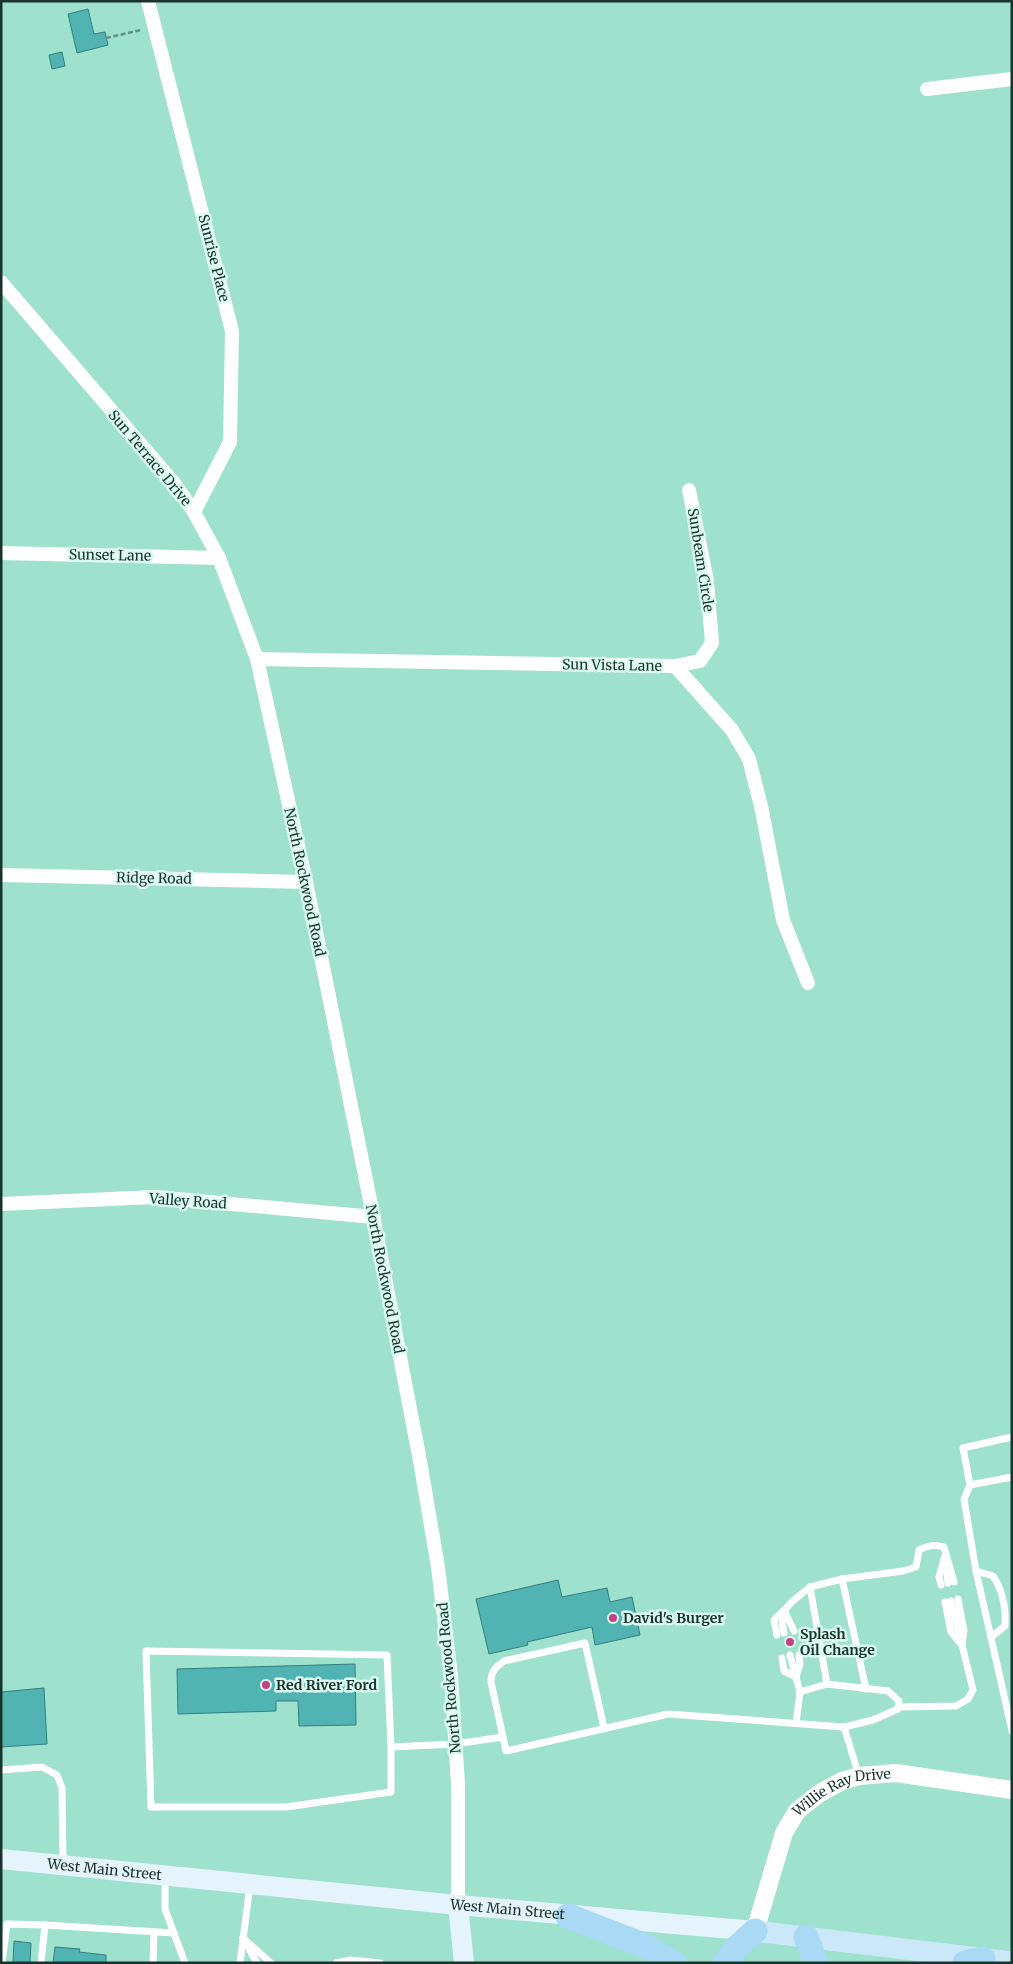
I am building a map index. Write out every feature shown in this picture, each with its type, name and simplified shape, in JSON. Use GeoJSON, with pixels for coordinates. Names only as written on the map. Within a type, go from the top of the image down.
{"type":"FeatureCollection","features":[{"type":"Feature","properties":{"kind":"highway"},"geometry":{"type":"LineString","coordinates":[[568,1916],[642,1945],[674,1963]]}},
{"type":"Feature","properties":{"kind":"highway"},"geometry":{"type":"LineString","coordinates":[[724,1963],[734,1950],[755,1931]]}},
{"type":"Feature","properties":{"kind":"highway"},"geometry":{"type":"LineString","coordinates":[[806,1937],[816,1963]]}},
{"type":"Feature","properties":{"kind":"main road","name":"West Main Street"},"geometry":{"type":"LineString","coordinates":[[1,1859],[458,1906],[755,1931],[974,1961],[1012,1962]]}},
{"type":"Feature","properties":{"kind":"main road"},"geometry":{"type":"LineString","coordinates":[[458,1906],[464,1963]]}},
{"type":"Feature","properties":{"kind":"street","name":"Sunrise Place"},"geometry":{"type":"LineString","coordinates":[[148,1],[232,331],[230,442],[194,512]]}},
{"type":"Feature","properties":{"kind":"street"},"geometry":{"type":"LineString","coordinates":[[927,89],[1012,79]]}},
{"type":"Feature","properties":{"kind":"street","name":"Sun Terrace Drive"},"geometry":{"type":"LineString","coordinates":[[1,282],[174,483],[194,512],[218,558],[257,659]]}},
{"type":"Feature","properties":{"kind":"street","name":"Sunbeam Circle"},"geometry":{"type":"LineString","coordinates":[[675,666],[700,661],[712,643],[707,581],[689,490]]}},
{"type":"Feature","properties":{"kind":"street","name":"Sunset Lane"},"geometry":{"type":"LineString","coordinates":[[1,553],[218,558]]}},
{"type":"Feature","properties":{"kind":"street","name":"Sun Vista Lane"},"geometry":{"type":"LineString","coordinates":[[257,659],[675,666],[732,730],[750,759],[784,920],[808,983]]}},
{"type":"Feature","properties":{"kind":"street","name":"North Rockwood Road"},"geometry":{"type":"LineString","coordinates":[[257,659],[306,882],[374,1217],[438,1567],[451,1676],[456,1744],[458,1784],[458,1906]]}},
{"type":"Feature","properties":{"kind":"street","name":"Ridge Road"},"geometry":{"type":"LineString","coordinates":[[1,875],[306,882]]}},
{"type":"Feature","properties":{"kind":"street","name":"Valley Road"},"geometry":{"type":"LineString","coordinates":[[1,1204],[155,1197],[374,1217]]}},
{"type":"Feature","properties":{"kind":"street","name":"Willie Ray Drive"},"geometry":{"type":"LineString","coordinates":[[755,1931],[784,1833],[797,1811],[820,1793],[842,1781],[860,1776],[896,1773],[1012,1790]]}},
{"type":"Feature","properties":{"kind":"lane"},"geometry":{"type":"LineString","coordinates":[[1012,1438],[963,1448],[970,1485],[964,1499],[976,1571],[1009,1705],[1012,1732]]}},
{"type":"Feature","properties":{"kind":"lane"},"geometry":{"type":"LineString","coordinates":[[970,1485],[1012,1477]]}},
{"type":"Feature","properties":{"kind":"lane"},"geometry":{"type":"LineString","coordinates":[[780,1634],[784,1610],[810,1587],[842,1579],[903,1572],[916,1567],[919,1550],[927,1546],[937,1545],[944,1547],[945,1556],[953,1573],[948,1583],[939,1577],[945,1556]]}},
{"type":"Feature","properties":{"kind":"lane"},"geometry":{"type":"LineString","coordinates":[[976,1571],[993,1576],[1000,1585],[1003,1597],[1006,1613],[1005,1626],[991,1637]]}},
{"type":"Feature","properties":{"kind":"lane"},"geometry":{"type":"LineString","coordinates":[[842,1579],[866,1689]]}},
{"type":"Feature","properties":{"kind":"lane"},"geometry":{"type":"LineString","coordinates":[[810,1587],[827,1684]]}},
{"type":"Feature","properties":{"kind":"lane"},"geometry":{"type":"LineString","coordinates":[[898,1707],[956,1706],[968,1699],[973,1690],[962,1645],[964,1631],[951,1600],[952,1632],[962,1645]]}},
{"type":"Feature","properties":{"kind":"lane"},"geometry":{"type":"LineString","coordinates":[[784,1610],[794,1631]]}},
{"type":"Feature","properties":{"kind":"lane"},"geometry":{"type":"LineString","coordinates":[[604,1728],[585,1643],[504,1661],[491,1673],[491,1682],[506,1751],[668,1714],[844,1727],[874,1720],[898,1709],[899,1701],[888,1691],[827,1684],[800,1692]]}},
{"type":"Feature","properties":{"kind":"lane"},"geometry":{"type":"LineString","coordinates":[[146,1651],[387,1655],[391,1746],[391,1792],[286,1806],[151,1807],[146,1651]]}},
{"type":"Feature","properties":{"kind":"lane"},"geometry":{"type":"LineString","coordinates":[[790,1655],[800,1692],[796,1723]]}},
{"type":"Feature","properties":{"kind":"lane"},"geometry":{"type":"LineString","coordinates":[[796,1678],[800,1664],[799,1655]]}},
{"type":"Feature","properties":{"kind":"lane"},"geometry":{"type":"LineString","coordinates":[[782,1658],[784,1672],[796,1678]]}},
{"type":"Feature","properties":{"kind":"lane"},"geometry":{"type":"LineString","coordinates":[[844,1727],[860,1776]]}},
{"type":"Feature","properties":{"kind":"lane"},"geometry":{"type":"LineString","coordinates":[[391,1746],[456,1744],[504,1737]]}},
{"type":"Feature","properties":{"kind":"lane"},"geometry":{"type":"LineString","coordinates":[[1,1770],[42,1767],[57,1775],[62,1788],[63,1865]]}},
{"type":"Feature","properties":{"kind":"lane"},"geometry":{"type":"LineString","coordinates":[[164,1876],[165,1909],[185,1963]]}},
{"type":"Feature","properties":{"kind":"lane"},"geometry":{"type":"LineString","coordinates":[[240,1963],[250,1884]]}},
{"type":"Feature","properties":{"kind":"lane"},"geometry":{"type":"LineString","coordinates":[[2,1963],[7,1924],[174,1933]]}},
{"type":"Feature","properties":{"kind":"lane"},"geometry":{"type":"LineString","coordinates":[[41,1963],[45,1925]]}},
{"type":"Feature","properties":{"kind":"lane"},"geometry":{"type":"LineString","coordinates":[[153,1963],[154,1932]]}},
{"type":"Feature","properties":{"kind":"lane"},"geometry":{"type":"LineString","coordinates":[[243,1938],[257,1963]]}},
{"type":"Feature","properties":{"kind":"lane"},"geometry":{"type":"LineString","coordinates":[[243,1938],[271,1963]]}},
{"type":"Feature","properties":{"kind":"lane"},"geometry":{"type":"LineString","coordinates":[[336,1963],[351,1960],[378,1963]]}},
{"type":"Feature","properties":{"kind":"path"},"geometry":{"type":"LineString","coordinates":[[106,38],[155,26]]}},
{"type":"Feature","properties":{"kind":"building"},"geometry":{"type":"Polygon","coordinates":[[[88,9],[94,34],[105,32],[108,45],[77,53],[68,14],[88,9]]]}},
{"type":"Feature","properties":{"kind":"building"},"geometry":{"type":"Polygon","coordinates":[[[62,52],[65,66],[52,69],[49,55],[62,52]]]}},
{"type":"Feature","properties":{"kind":"building"},"geometry":{"type":"Polygon","coordinates":[[[558,1580],[562,1597],[607,1588],[610,1602],[632,1597],[640,1635],[595,1645],[592,1627],[527,1642],[528,1645],[489,1654],[476,1599],[558,1580]]]}},
{"type":"Feature","properties":{"kind":"building","name":"Red River Ford"},"geometry":{"type":"Polygon","coordinates":[[[355,1664],[356,1725],[299,1726],[298,1701],[276,1701],[276,1711],[178,1714],[177,1669],[355,1664]]]}},
{"type":"Feature","properties":{"kind":"building"},"geometry":{"type":"Polygon","coordinates":[[[44,1688],[47,1744],[1,1747],[1,1692],[44,1688]]]}},
{"type":"Feature","properties":{"kind":"building"},"geometry":{"type":"Polygon","coordinates":[[[14,1941],[31,1943],[30,1963],[13,1963],[14,1941]]]}},
{"type":"Feature","properties":{"kind":"building"},"geometry":{"type":"Polygon","coordinates":[[[55,1947],[80,1949],[79,1952],[106,1955],[106,1963],[53,1963],[55,1947]]]}},
{"type":"Feature","properties":{"kind":"place","name":"David's Burger"},"geometry":{"type":"Point","coordinates":[613,1618]}},
{"type":"Feature","properties":{"kind":"place","name":"Splash Oil Change"},"geometry":{"type":"Point","coordinates":[790,1642]}},
{"type":"Feature","properties":{"kind":"place","name":"Red River Ford"},"geometry":{"type":"Point","coordinates":[266,1685]}}]}
